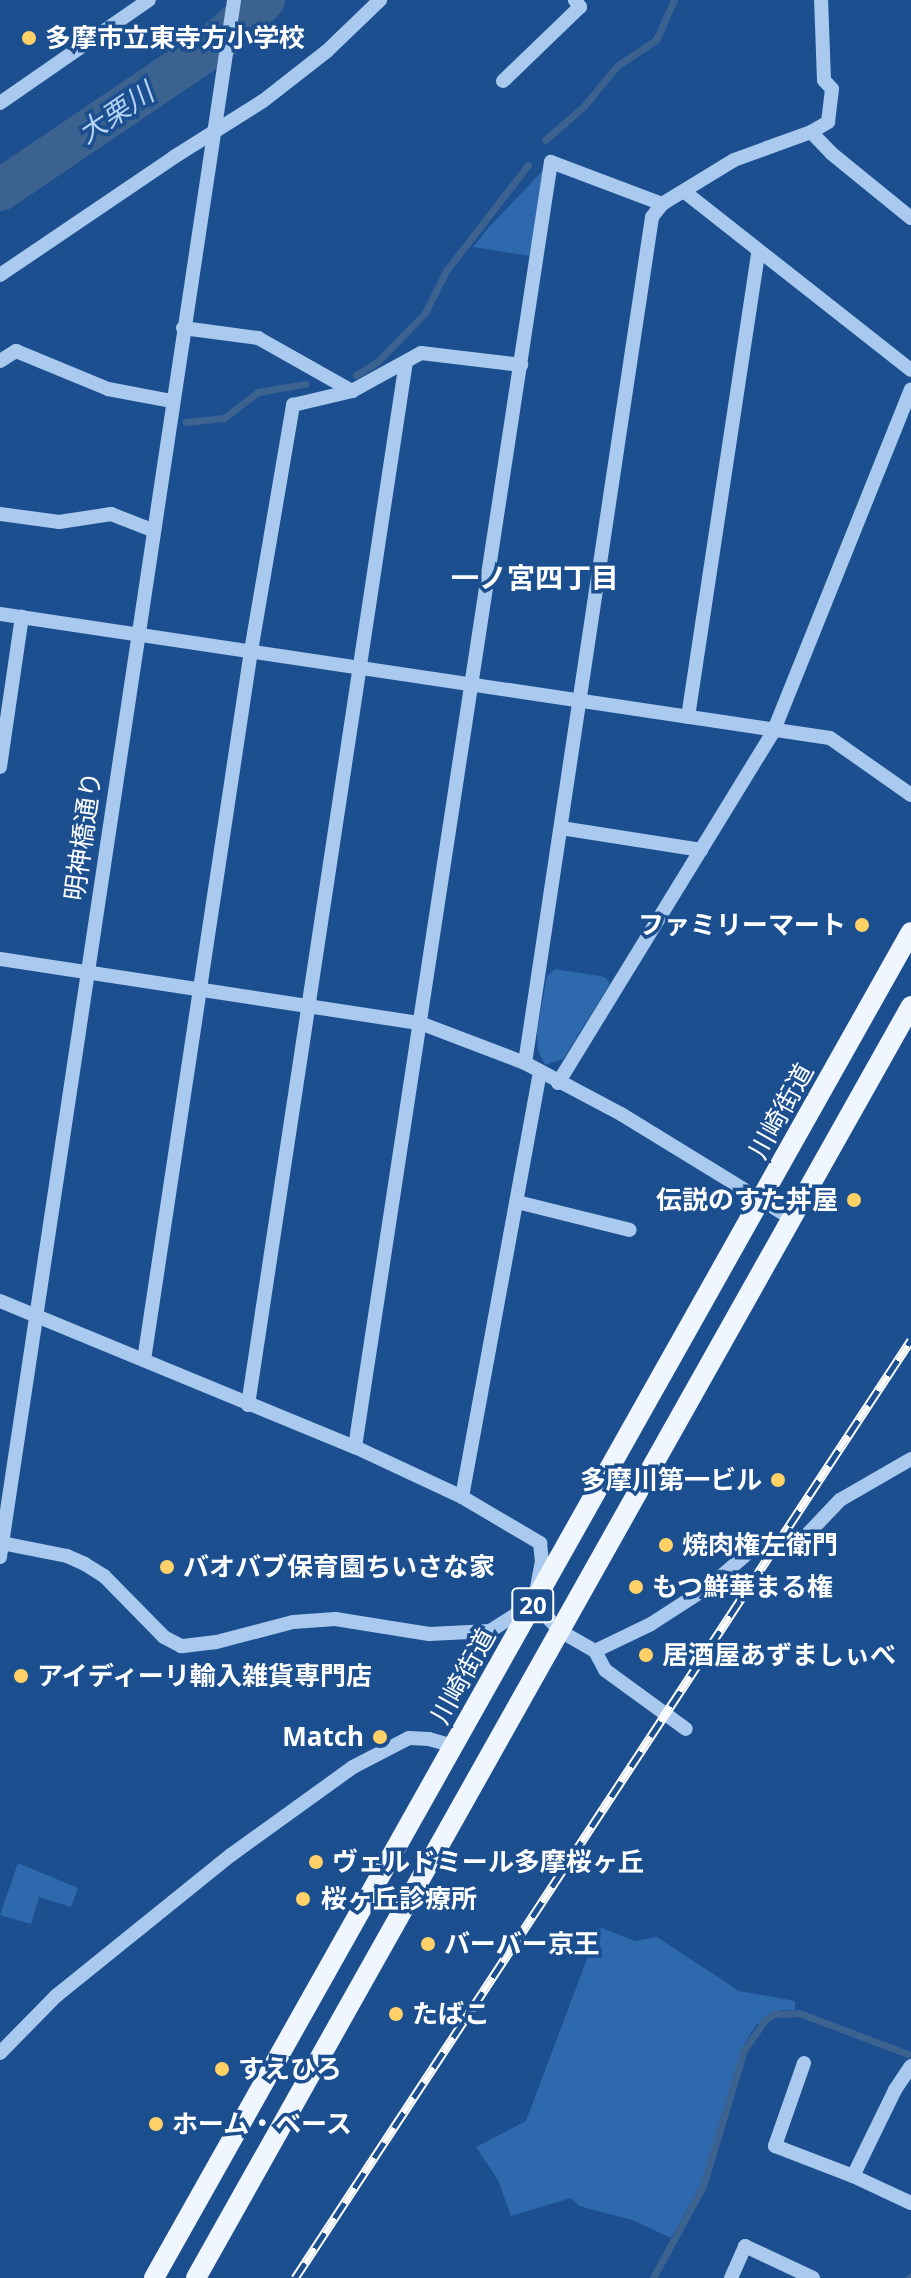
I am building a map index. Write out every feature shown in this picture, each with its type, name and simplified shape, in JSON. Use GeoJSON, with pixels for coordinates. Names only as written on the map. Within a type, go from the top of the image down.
{"type":"FeatureCollection","features":[{"type":"Feature","properties":{"kind":"main road","name":"川崎街道"},"geometry":{"type":"LineString","coordinates":[[154,2278],[911,932]]}},
{"type":"Feature","properties":{"kind":"main road","name":"20"},"geometry":{"type":"LineString","coordinates":[[196,2278],[911,1006]]}},
{"type":"Feature","properties":{"kind":"street"},"geometry":{"type":"LineString","coordinates":[[0,103],[149,0]]}},
{"type":"Feature","properties":{"kind":"street","name":"明神橋通り"},"geometry":{"type":"LineString","coordinates":[[1,1553],[171,401],[234,0]]}},
{"type":"Feature","properties":{"kind":"street"},"geometry":{"type":"LineString","coordinates":[[0,275],[214,128],[263,101],[327,51],[380,0]]}},
{"type":"Feature","properties":{"kind":"street"},"geometry":{"type":"LineString","coordinates":[[525,1063],[652,217],[662,204],[686,193],[734,160],[811,132],[828,122],[832,89],[824,80],[821,0]]}},
{"type":"Feature","properties":{"kind":"street"},"geometry":{"type":"LineString","coordinates":[[503,81],[581,2]]}},
{"type":"Feature","properties":{"kind":"street"},"geometry":{"type":"LineString","coordinates":[[811,132],[831,153],[911,218]]}},
{"type":"Feature","properties":{"kind":"street"},"geometry":{"type":"LineString","coordinates":[[355,1447],[551,162],[662,204]]}},
{"type":"Feature","properties":{"kind":"street"},"geometry":{"type":"LineString","coordinates":[[686,193],[911,370]]}},
{"type":"Feature","properties":{"kind":"street"},"geometry":{"type":"LineString","coordinates":[[688,717],[758,252]]}},
{"type":"Feature","properties":{"kind":"street"},"geometry":{"type":"LineString","coordinates":[[183,328],[258,338],[352,391]]}},
{"type":"Feature","properties":{"kind":"street"},"geometry":{"type":"LineString","coordinates":[[0,361],[16,351],[108,389],[171,401]]}},
{"type":"Feature","properties":{"kind":"street"},"geometry":{"type":"LineString","coordinates":[[144,1360],[251,651],[293,405],[352,391],[421,353],[521,365]]}},
{"type":"Feature","properties":{"kind":"street"},"geometry":{"type":"LineString","coordinates":[[248,1405],[406,362]]}},
{"type":"Feature","properties":{"kind":"street"},"geometry":{"type":"LineString","coordinates":[[558,1083],[774,730],[911,389]]}},
{"type":"Feature","properties":{"kind":"street"},"geometry":{"type":"LineString","coordinates":[[0,514],[59,522],[111,514],[152,530]]}},
{"type":"Feature","properties":{"kind":"street"},"geometry":{"type":"LineString","coordinates":[[0,614],[830,738],[911,795]]}},
{"type":"Feature","properties":{"kind":"street"},"geometry":{"type":"LineString","coordinates":[[0,767],[22,617]]}},
{"type":"Feature","properties":{"kind":"street"},"geometry":{"type":"LineString","coordinates":[[561,828],[701,850]]}},
{"type":"Feature","properties":{"kind":"street"},"geometry":{"type":"LineString","coordinates":[[0,959],[420,1023],[525,1063],[621,1114],[791,1218]]}},
{"type":"Feature","properties":{"kind":"street"},"geometry":{"type":"LineString","coordinates":[[462,1497],[540,1073]]}},
{"type":"Feature","properties":{"kind":"street"},"geometry":{"type":"LineString","coordinates":[[517,1202],[630,1230]]}},
{"type":"Feature","properties":{"kind":"street"},"geometry":{"type":"LineString","coordinates":[[0,1301],[355,1447],[462,1497],[540,1543],[542,1561],[534,1603],[490,1631],[429,1634],[335,1619],[293,1622],[216,1642],[181,1646],[164,1637],[104,1576],[85,1564],[67,1556],[1,1553]]}},
{"type":"Feature","properties":{"kind":"street"},"geometry":{"type":"LineString","coordinates":[[595,1651],[651,1624],[711,1585],[749,1552],[802,1540],[840,1500],[911,1459]]}},
{"type":"Feature","properties":{"kind":"street"},"geometry":{"type":"LineString","coordinates":[[534,1603],[560,1631],[595,1651],[605,1670],[686,1729]]}},
{"type":"Feature","properties":{"kind":"street"},"geometry":{"type":"LineString","coordinates":[[0,2053],[56,1996],[231,1855],[353,1767],[409,1738],[429,1739],[453,1746]]}},
{"type":"Feature","properties":{"kind":"street"},"geometry":{"type":"LineString","coordinates":[[804,2063],[775,2146],[853,2176],[911,2203]]}},
{"type":"Feature","properties":{"kind":"street"},"geometry":{"type":"LineString","coordinates":[[853,2176],[895,2090],[911,2066]]}},
{"type":"Feature","properties":{"kind":"street"},"geometry":{"type":"LineString","coordinates":[[731,2278],[745,2246],[813,2278]]}},
{"type":"Feature","properties":{"kind":"shaded area"},"geometry":{"type":"Polygon","coordinates":[[[551,162],[537,257],[473,247],[491,225],[551,162]]]}},
{"type":"Feature","properties":{"kind":"shaded area"},"geometry":{"type":"Polygon","coordinates":[[[555,969],[605,977],[610,984],[563,1059],[545,1065],[538,1050],[537,1032],[547,976],[555,969]]]}},
{"type":"Feature","properties":{"kind":"shaded area"},"geometry":{"type":"Polygon","coordinates":[[[18,1863],[78,1888],[71,1907],[39,1897],[31,1924],[0,1915],[18,1863]]]}},
{"type":"Feature","properties":{"kind":"shaded area"},"geometry":{"type":"Polygon","coordinates":[[[599,1927],[635,1941],[657,1937],[739,1991],[795,2001],[795,2010],[780,2010],[756,2025],[742,2048],[701,2184],[671,2238],[632,2220],[579,2206],[571,2198],[511,2216],[498,2180],[476,2147],[526,2121],[599,1927]]]}},
{"type":"Feature","properties":{"kind":"waterway","name":"大栗川"},"geometry":{"type":"LineString","coordinates":[[0,190],[210,48],[264,0]]}},
{"type":"Feature","properties":{"kind":"waterway"},"geometry":{"type":"LineString","coordinates":[[545,140],[584,106],[617,66],[656,40],[674,0]]}},
{"type":"Feature","properties":{"kind":"waterway"},"geometry":{"type":"LineString","coordinates":[[356,375],[378,361],[425,313],[446,271],[528,165]]}},
{"type":"Feature","properties":{"kind":"waterway"},"geometry":{"type":"LineString","coordinates":[[186,422],[224,418],[258,392],[305,384]]}},
{"type":"Feature","properties":{"kind":"waterway"},"geometry":{"type":"LineString","coordinates":[[653,2278],[703,2186],[744,2050],[766,2019],[774,2014],[799,2013],[911,2055]]}},
{"type":"Feature","properties":{"kind":"railway"},"geometry":{"type":"LineString","coordinates":[[295,2278],[911,1340]]}},
{"type":"Feature","properties":{"kind":"place","name":"多摩市立東寺方小学校"},"geometry":{"type":"Point","coordinates":[29,38]}},
{"type":"Feature","properties":{"kind":"place","name":"ファミリーマート"},"geometry":{"type":"Point","coordinates":[862,925]}},
{"type":"Feature","properties":{"kind":"place","name":"伝説のすた丼屋"},"geometry":{"type":"Point","coordinates":[854,1200]}},
{"type":"Feature","properties":{"kind":"place","name":"多摩川第一ビル"},"geometry":{"type":"Point","coordinates":[778,1480]}},
{"type":"Feature","properties":{"kind":"place","name":"焼肉権左衛門"},"geometry":{"type":"Point","coordinates":[666,1545]}},
{"type":"Feature","properties":{"kind":"place","name":"バオバブ保育園ちいさな家"},"geometry":{"type":"Point","coordinates":[167,1567]}},
{"type":"Feature","properties":{"kind":"place","name":"もつ鮮華まる権"},"geometry":{"type":"Point","coordinates":[636,1587]}},
{"type":"Feature","properties":{"kind":"place","name":"居酒屋あずましぃべ"},"geometry":{"type":"Point","coordinates":[646,1655]}},
{"type":"Feature","properties":{"kind":"place","name":"アイディーリ輸入雑貨専門店"},"geometry":{"type":"Point","coordinates":[21,1676]}},
{"type":"Feature","properties":{"kind":"place","name":"Match"},"geometry":{"type":"Point","coordinates":[380,1737]}},
{"type":"Feature","properties":{"kind":"place","name":"ヴェルドミール多摩桜ヶ丘"},"geometry":{"type":"Point","coordinates":[316,1862]}},
{"type":"Feature","properties":{"kind":"place","name":"桜ヶ丘診療所"},"geometry":{"type":"Point","coordinates":[303,1899]}},
{"type":"Feature","properties":{"kind":"place","name":"バーバー京王"},"geometry":{"type":"Point","coordinates":[428,1944]}},
{"type":"Feature","properties":{"kind":"place","name":"たばこ"},"geometry":{"type":"Point","coordinates":[396,2014]}},
{"type":"Feature","properties":{"kind":"place","name":"すえひろ"},"geometry":{"type":"Point","coordinates":[222,2069]}},
{"type":"Feature","properties":{"kind":"place","name":"ホーム・ベース"},"geometry":{"type":"Point","coordinates":[156,2124]}},
{"type":"Feature","properties":{"kind":"district","name":"一ノ宮四丁目"},"geometry":{"type":"Point","coordinates":[535,577]}}]}
